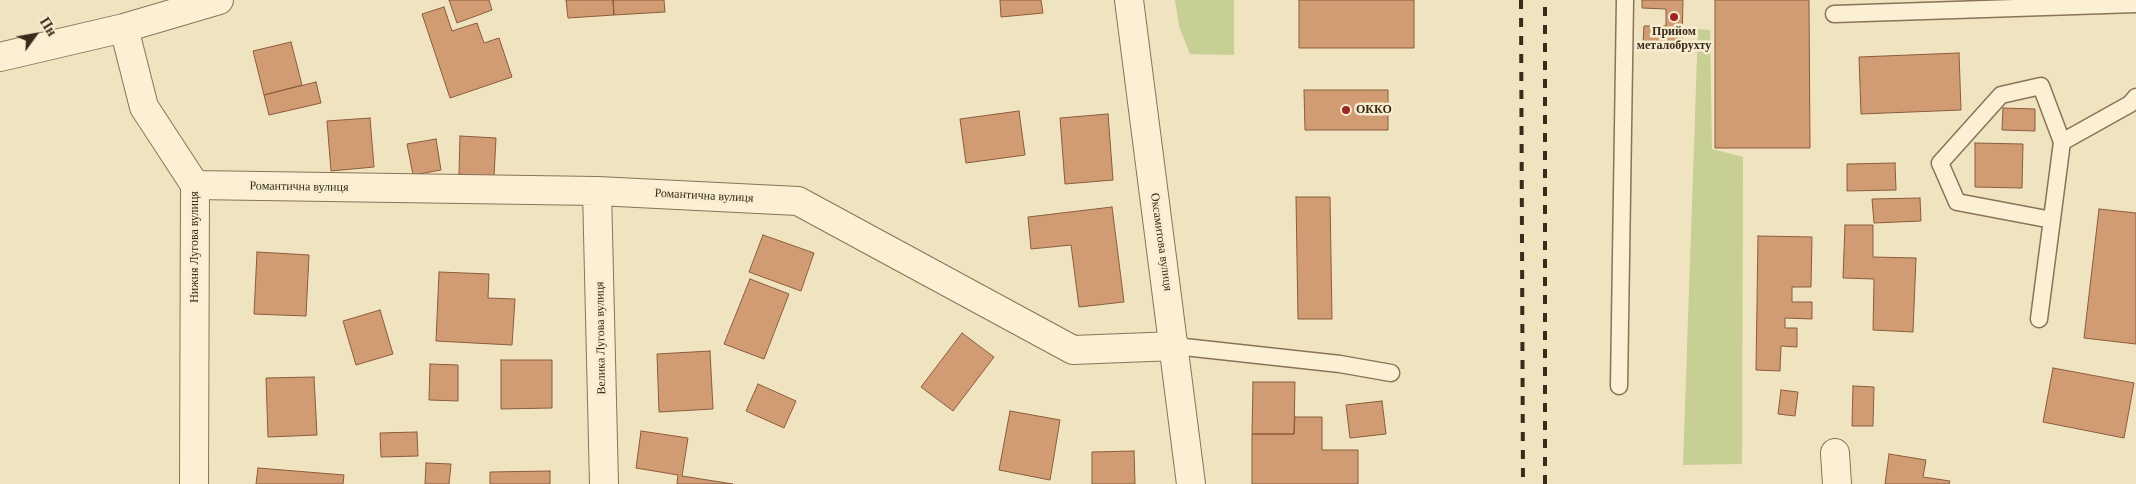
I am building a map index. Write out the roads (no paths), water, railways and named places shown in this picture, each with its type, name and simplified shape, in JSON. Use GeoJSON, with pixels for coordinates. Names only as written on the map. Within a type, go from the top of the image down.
{"type":"FeatureCollection","features":[{"type":"Feature","properties":{"kind":"street"},"geometry":{"type":"LineString","coordinates":[[0,57],[124,28],[219,0]]}},
{"type":"Feature","properties":{"kind":"street","name":"Оксамитова вулиця"},"geometry":{"type":"LineString","coordinates":[[1129,0],[1175,346],[1191,484]]}},
{"type":"Feature","properties":{"kind":"street","name":"Нижня Лугова вулиця"},"geometry":{"type":"LineString","coordinates":[[124,28],[144,107],[195,185],[194,484]]}},
{"type":"Feature","properties":{"kind":"street","name":"Романтична вулиця"},"geometry":{"type":"LineString","coordinates":[[195,185],[597,191],[798,201],[1074,350],[1175,346]]}},
{"type":"Feature","properties":{"kind":"street","name":"Велика Лугова вулиця"},"geometry":{"type":"LineString","coordinates":[[597,191],[604,484]]}},
{"type":"Feature","properties":{"kind":"street"},"geometry":{"type":"LineString","coordinates":[[1835,452],[1837,484]]}},
{"type":"Feature","properties":{"kind":"lane"},"geometry":{"type":"LineString","coordinates":[[1619,386],[1625,0]]}},
{"type":"Feature","properties":{"kind":"lane"},"geometry":{"type":"LineString","coordinates":[[1834,14],[2136,4]]}},
{"type":"Feature","properties":{"kind":"lane"},"geometry":{"type":"LineString","coordinates":[[2040,319],[2062,142],[2042,86],[2001,95],[1940,163],[1956,202],[2052,220]]}},
{"type":"Feature","properties":{"kind":"lane"},"geometry":{"type":"LineString","coordinates":[[2062,142],[2130,104],[2136,97]]}},
{"type":"Feature","properties":{"kind":"lane"},"geometry":{"type":"LineString","coordinates":[[1175,346],[1340,364],[1391,373]]}},
{"type":"Feature","properties":{"kind":"railway"},"geometry":{"type":"LineString","coordinates":[[1521,0],[1523,484]]}},
{"type":"Feature","properties":{"kind":"railway"},"geometry":{"type":"LineString","coordinates":[[1545,0],[1545,484]]}},
{"type":"Feature","properties":{"kind":"place","name":"Прийом металобрухту"},"geometry":{"type":"Point","coordinates":[1674,17]}},
{"type":"Feature","properties":{"kind":"place","name":"ОККО"},"geometry":{"type":"Point","coordinates":[1346,110]}}]}
